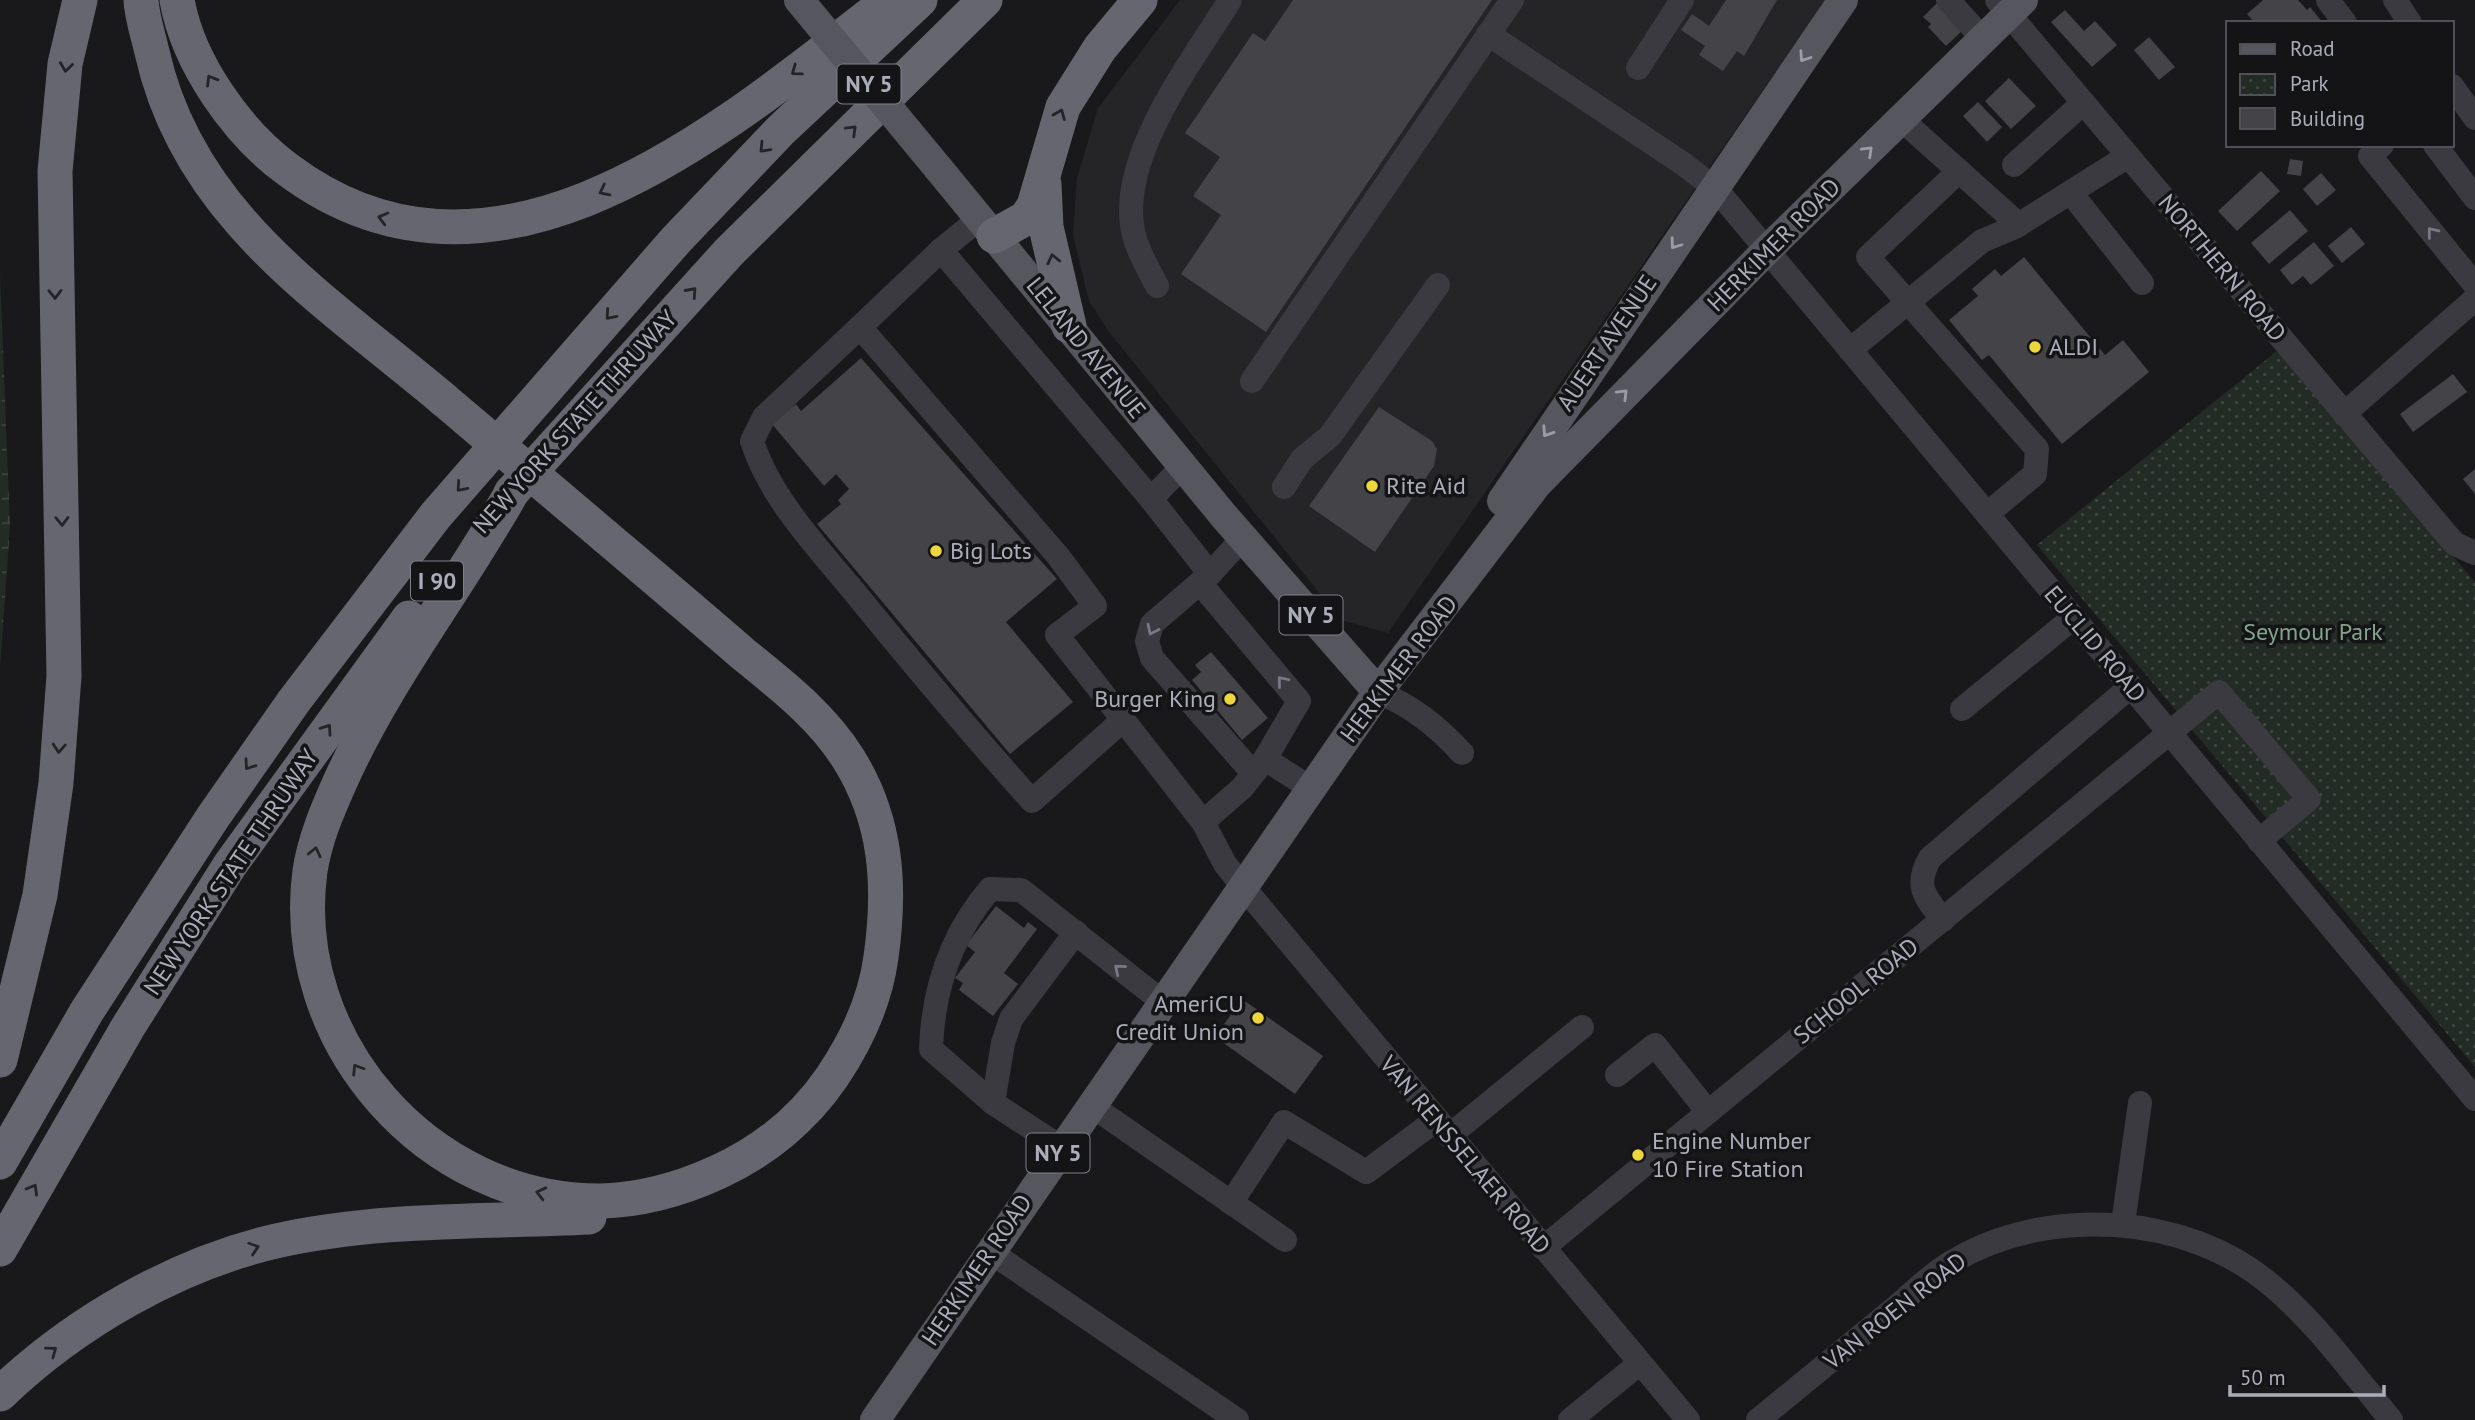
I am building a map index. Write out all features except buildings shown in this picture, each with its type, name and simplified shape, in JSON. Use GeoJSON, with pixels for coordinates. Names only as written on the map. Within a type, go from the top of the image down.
{"type":"FeatureCollection","features":[{"type":"Feature","properties":{"kind":"highway"},"geometry":{"type":"LineString","coordinates":[[0,1060],[40,895],[56,783],[64,676],[55,171],[65,64],[80,0]]}},
{"type":"Feature","properties":{"kind":"highway"},"geometry":{"type":"LineString","coordinates":[[141,0],[158,81],[176,129],[208,184],[249,234],[449,395],[611,532],[810,710],[848,759],[872,807],[886,864],[888,906],[878,977],[862,1026],[817,1099],[780,1134],[740,1162],[693,1183],[657,1194],[599,1201],[546,1195],[491,1179],[453,1161],[401,1122],[362,1078],[337,1037],[317,985],[308,921],[310,871],[319,831],[361,735],[428,625],[477,555],[512,492]]}},
{"type":"Feature","properties":{"kind":"highway"},"geometry":{"type":"LineString","coordinates":[[158,0],[161,30],[176,87],[202,145],[244,205],[289,252],[449,395]]}},
{"type":"Feature","properties":{"kind":"highway"},"geometry":{"type":"LineString","coordinates":[[177,0],[193,51],[232,116],[262,151],[313,189],[364,213],[409,225],[458,229],[497,226],[540,217],[600,194],[692,144],[796,72],[890,0]]}},
{"type":"Feature","properties":{"kind":"highway","name":"NEW YORK STATE THRUWAY"},"geometry":{"type":"LineString","coordinates":[[0,1162],[87,1011],[213,817],[294,701],[436,515],[676,240],[780,130],[920,0]]}},
{"type":"Feature","properties":{"kind":"highway","name":"NEW YORK STATE THRUWAY"},"geometry":{"type":"LineString","coordinates":[[0,1249],[128,1027],[230,865],[341,708],[449,565],[729,252],[985,0]]}},
{"type":"Feature","properties":{"kind":"highway","name":"NY 5"},"geometry":{"type":"LineString","coordinates":[[1069,326],[1046,227],[1044,180],[1055,129],[1063,107],[1100,48],[1140,0]]}},
{"type":"Feature","properties":{"kind":"highway"},"geometry":{"type":"LineString","coordinates":[[987,227],[1026,218],[1044,180]]}},
{"type":"Feature","properties":{"kind":"highway"},"geometry":{"type":"LineString","coordinates":[[0,1394],[72,1336],[150,1288],[193,1268],[276,1241],[361,1228],[626,1215],[701,1198],[744,1178],[794,1144],[848,1087],[874,1040],[890,987],[900,933],[902,889],[896,846],[882,793],[850,736],[818,697],[611,532]]}},
{"type":"Feature","properties":{"kind":"main road","name":"LELAND AVENUE"},"geometry":{"type":"LineString","coordinates":[[799,0],[1243,538],[1378,692]]}},
{"type":"Feature","properties":{"kind":"main road","name":"AUERT AVENUE"},"geometry":{"type":"LineString","coordinates":[[1378,692],[1554,420],[1662,261],[1716,189],[1843,0]]}},
{"type":"Feature","properties":{"kind":"main road","name":"HERKIMER ROAD"},"geometry":{"type":"LineString","coordinates":[[875,1420],[989,1251],[1245,888],[1378,692],[1537,484],[1767,250],[1983,39],[2010,4]]}},
{"type":"Feature","properties":{"kind":"street"},"geometry":{"type":"LineString","coordinates":[[1157,286],[1135,241],[1131,196],[1141,157],[1161,112],[1230,0]]}},
{"type":"Feature","properties":{"kind":"street"},"geometry":{"type":"LineString","coordinates":[[1252,381],[1512,0]]}},
{"type":"Feature","properties":{"kind":"street"},"geometry":{"type":"LineString","coordinates":[[1638,68],[1682,0]]}},
{"type":"Feature","properties":{"kind":"street"},"geometry":{"type":"LineString","coordinates":[[1948,0],[1983,39]]}},
{"type":"Feature","properties":{"kind":"street"},"geometry":{"type":"LineString","coordinates":[[2328,0],[2344,21]]}},
{"type":"Feature","properties":{"kind":"street"},"geometry":{"type":"LineString","coordinates":[[2395,0],[2409,21]]}},
{"type":"Feature","properties":{"kind":"street","name":"NORTHERN ROAD"},"geometry":{"type":"LineString","coordinates":[[2010,4],[2083,103],[2344,414],[2455,544],[2475,553]]}},
{"type":"Feature","properties":{"kind":"street","name":"EUCLID ROAD"},"geometry":{"type":"LineString","coordinates":[[1488,34],[1682,163],[1716,189],[2475,1099]]}},
{"type":"Feature","properties":{"kind":"street"},"geometry":{"type":"LineString","coordinates":[[2454,89],[2475,118]]}},
{"type":"Feature","properties":{"kind":"street"},"geometry":{"type":"LineString","coordinates":[[2014,164],[2083,103]]}},
{"type":"Feature","properties":{"kind":"street"},"geometry":{"type":"LineString","coordinates":[[1901,119],[2019,225]]}},
{"type":"Feature","properties":{"kind":"street"},"geometry":{"type":"LineString","coordinates":[[2437,147],[2475,198]]}},
{"type":"Feature","properties":{"kind":"street"},"geometry":{"type":"LineString","coordinates":[[2376,150],[2475,285]]}},
{"type":"Feature","properties":{"kind":"street"},"geometry":{"type":"LineString","coordinates":[[1850,350],[1982,241],[2019,225],[2129,156]]}},
{"type":"Feature","properties":{"kind":"street"},"geometry":{"type":"LineString","coordinates":[[1959,171],[1868,257],[2037,449],[2035,474],[1987,514]]}},
{"type":"Feature","properties":{"kind":"street"},"geometry":{"type":"LineString","coordinates":[[2071,192],[2143,283]]}},
{"type":"Feature","properties":{"kind":"street"},"geometry":{"type":"LineString","coordinates":[[987,227],[941,250],[764,416],[752,441],[760,466],[809,537],[955,715],[1032,801],[1123,720]]}},
{"type":"Feature","properties":{"kind":"street"},"geometry":{"type":"LineString","coordinates":[[941,250],[1151,499],[1205,579],[1299,701],[1259,766],[1203,822]]}},
{"type":"Feature","properties":{"kind":"street"},"geometry":{"type":"LineString","coordinates":[[1284,487],[1302,459],[1330,436],[1438,285]]}},
{"type":"Feature","properties":{"kind":"street"},"geometry":{"type":"LineString","coordinates":[[2344,414],[2475,299]]}},
{"type":"Feature","properties":{"kind":"street","name":"VAN RENSSELAER ROAD"},"geometry":{"type":"LineString","coordinates":[[859,327],[1058,556],[1095,606],[1057,635],[1203,822],[1225,864],[1442,1128],[1688,1420]]}},
{"type":"Feature","properties":{"kind":"street"},"geometry":{"type":"LineString","coordinates":[[1151,499],[1183,466]]}},
{"type":"Feature","properties":{"kind":"street"},"geometry":{"type":"LineString","coordinates":[[1243,538],[1205,579],[1152,624],[1147,641],[1152,658],[1259,766],[1312,789]]}},
{"type":"Feature","properties":{"kind":"street"},"geometry":{"type":"LineString","coordinates":[[1962,709],[2073,618]]}},
{"type":"Feature","properties":{"kind":"street"},"geometry":{"type":"LineString","coordinates":[[1943,920],[1923,894],[1921,873],[1930,858],[2130,687]]}},
{"type":"Feature","properties":{"kind":"street"},"geometry":{"type":"LineString","coordinates":[[1378,692],[1412,709],[1439,728],[1462,753]]}},
{"type":"Feature","properties":{"kind":"street","name":"SCHOOL ROAD"},"geometry":{"type":"LineString","coordinates":[[1543,1248],[2219,692],[2309,799],[2259,841]]}},
{"type":"Feature","properties":{"kind":"street"},"geometry":{"type":"LineString","coordinates":[[1062,1148],[993,1103],[931,1049],[932,1023],[939,983],[952,946],[972,911],[990,889],[1021,890],[1164,1003]]}},
{"type":"Feature","properties":{"kind":"street"},"geometry":{"type":"LineString","coordinates":[[993,1103],[1003,1043],[1011,1019],[1076,932]]}},
{"type":"Feature","properties":{"kind":"street"},"geometry":{"type":"LineString","coordinates":[[1231,1203],[1284,1122],[1366,1172],[1442,1128],[1582,1027]]}},
{"type":"Feature","properties":{"kind":"street"},"geometry":{"type":"LineString","coordinates":[[1617,1075],[1654,1045],[1709,1112]]}},
{"type":"Feature","properties":{"kind":"street"},"geometry":{"type":"LineString","coordinates":[[2123,1224],[2140,1103]]}},
{"type":"Feature","properties":{"kind":"street"},"geometry":{"type":"LineString","coordinates":[[1092,1106],[1284,1240]]}},
{"type":"Feature","properties":{"kind":"street","name":"VAN ROEN ROAD"},"geometry":{"type":"LineString","coordinates":[[1758,1420],[1950,1263],[1991,1242],[2049,1228],[2123,1224],[2167,1233],[2224,1255],[2270,1284],[2321,1335],[2391,1420]]}},
{"type":"Feature","properties":{"kind":"street"},"geometry":{"type":"LineString","coordinates":[[989,1251],[1237,1420]]}},
{"type":"Feature","properties":{"kind":"street"},"geometry":{"type":"LineString","coordinates":[[1570,1420],[1640,1363]]}},
{"type":"Feature","properties":{"kind":"shaded area"},"geometry":{"type":"Polygon","coordinates":[[[1180,0],[1825,0],[1388,633],[1341,620],[1109,332],[1089,301],[1073,235],[1077,178],[1098,108],[1180,0]]]}},
{"type":"Feature","properties":{"kind":"green space"},"geometry":{"type":"Polygon","coordinates":[[[0,274],[10,527],[0,668],[0,274]]]}},
{"type":"Feature","properties":{"kind":"green space","name":"Seymour Park"},"geometry":{"type":"Polygon","coordinates":[[[2277,351],[2475,582],[2475,1067],[2037,545],[2277,351]]]}},
{"type":"Feature","properties":{"kind":"place","name":"ALDI"},"geometry":{"type":"Point","coordinates":[2035,347]}},
{"type":"Feature","properties":{"kind":"place","name":"Rite Aid"},"geometry":{"type":"Point","coordinates":[1372,486]}},
{"type":"Feature","properties":{"kind":"place","name":"Big Lots"},"geometry":{"type":"Point","coordinates":[936,551]}},
{"type":"Feature","properties":{"kind":"place","name":"Burger King"},"geometry":{"type":"Point","coordinates":[1230,699]}},
{"type":"Feature","properties":{"kind":"place","name":"AmeriCU Credit Union"},"geometry":{"type":"Point","coordinates":[1258,1018]}},
{"type":"Feature","properties":{"kind":"place","name":"Engine Number 10 Fire Station"},"geometry":{"type":"Point","coordinates":[1638,1155]}}]}
